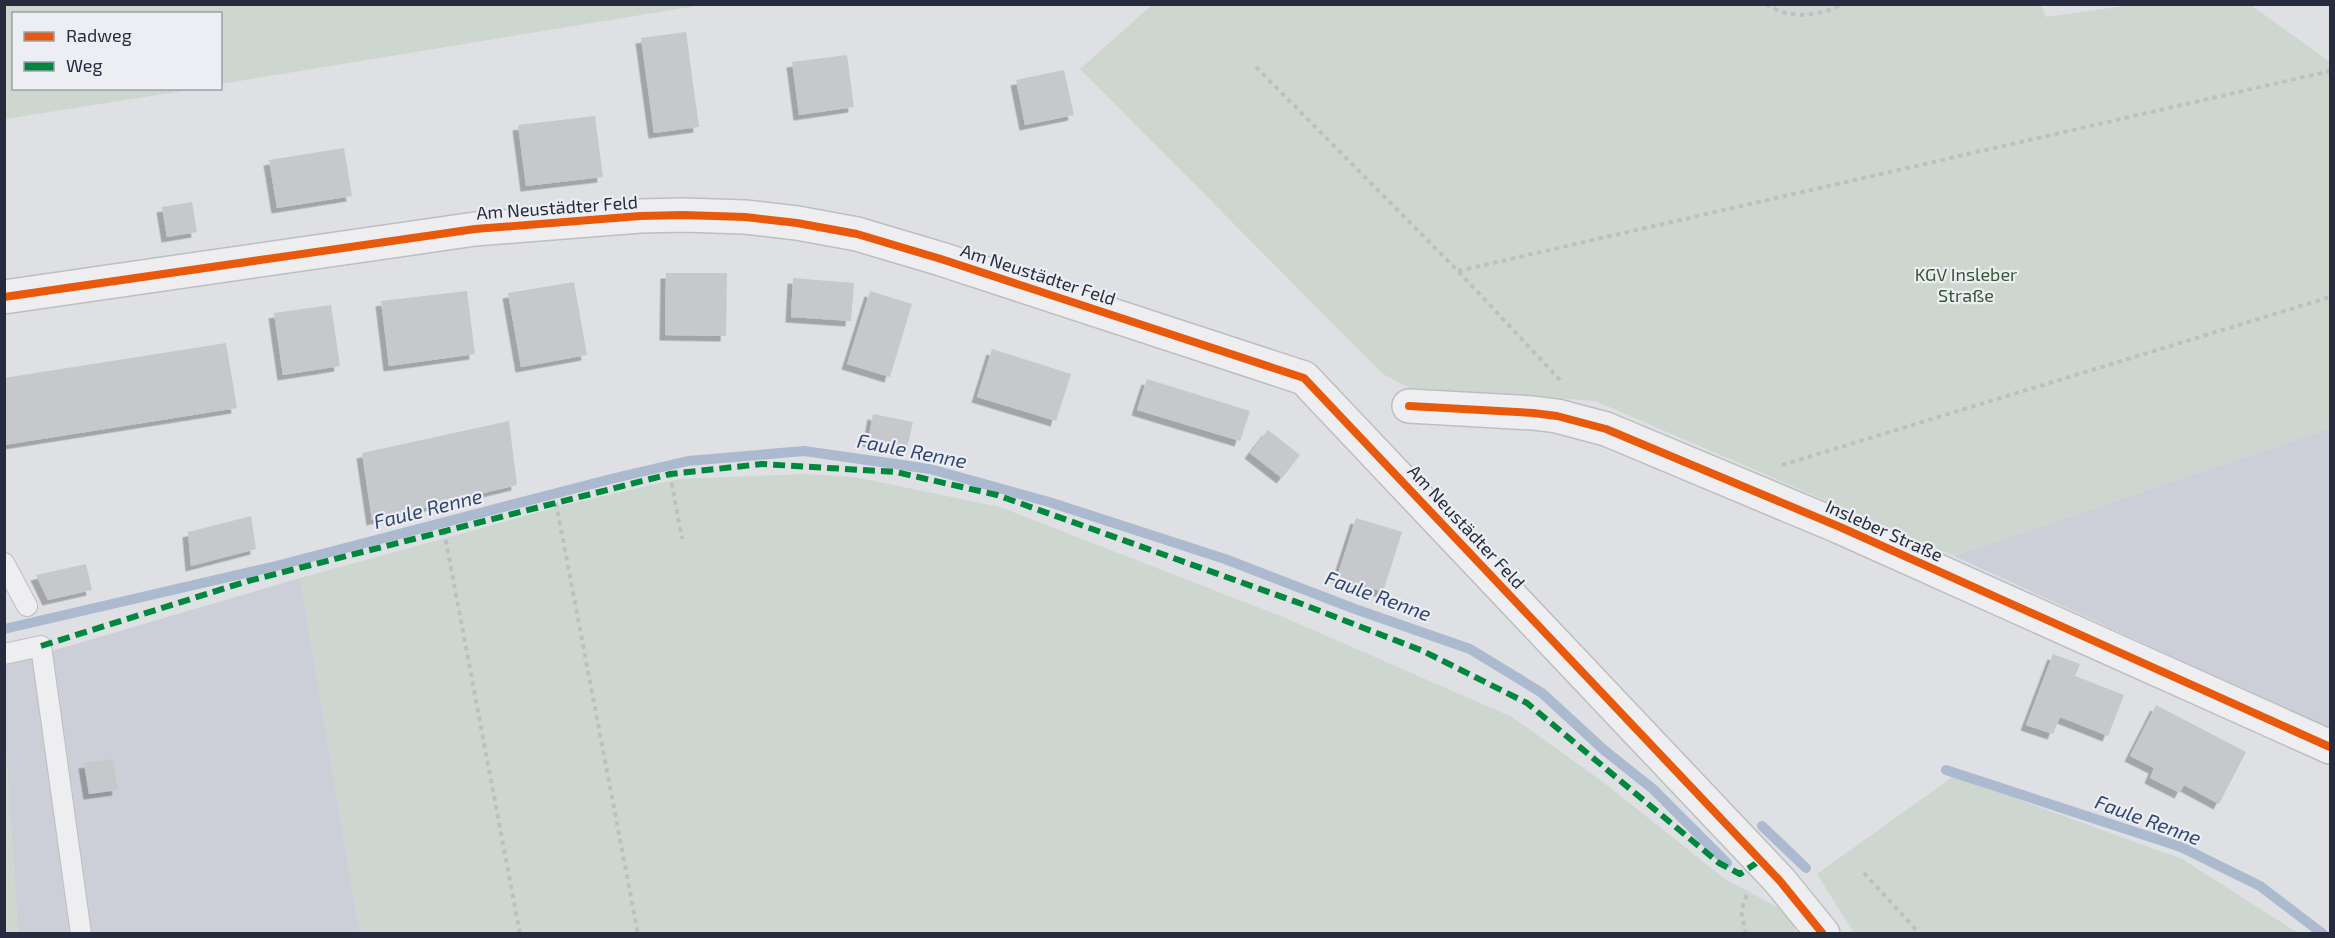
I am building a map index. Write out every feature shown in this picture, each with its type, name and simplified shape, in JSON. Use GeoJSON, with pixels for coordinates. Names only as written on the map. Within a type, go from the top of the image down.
{"type":"FeatureCollection","features":[{"type":"Feature","properties":{"kind":"street","name":"Am Neustädter Feld"},"geometry":{"type":"LineString","coordinates":[[4,297],[475,228],[640,216],[744,217],[797,223],[857,234],[1305,378],[1780,881],[1823,933]]}},
{"type":"Feature","properties":{"kind":"street","name":"Insleber Straße"},"geometry":{"type":"LineString","coordinates":[[1409,406],[1509,410],[1569,418],[1606,429],[1840,527],[2331,747]]}},
{"type":"Feature","properties":{"kind":"lane"},"geometry":{"type":"LineString","coordinates":[[4,563],[27,606]]}},
{"type":"Feature","properties":{"kind":"lane"},"geometry":{"type":"LineString","coordinates":[[4,654],[41,646],[81,933]]}},
{"type":"Feature","properties":{"kind":"path"},"geometry":{"type":"LineString","coordinates":[[1766,4],[1780,12],[1796,16],[1827,12],[1843,4]]}},
{"type":"Feature","properties":{"kind":"path"},"geometry":{"type":"LineString","coordinates":[[1256,67],[1458,271],[1567,387]]}},
{"type":"Feature","properties":{"kind":"path"},"geometry":{"type":"LineString","coordinates":[[1458,271],[2331,71]]}},
{"type":"Feature","properties":{"kind":"path"},"geometry":{"type":"LineString","coordinates":[[1729,481],[2331,297]]}},
{"type":"Feature","properties":{"kind":"path"},"geometry":{"type":"LineString","coordinates":[[670,474],[682,539]]}},
{"type":"Feature","properties":{"kind":"path"},"geometry":{"type":"LineString","coordinates":[[556,503],[638,933]]}},
{"type":"Feature","properties":{"kind":"path"},"geometry":{"type":"LineString","coordinates":[[444,531],[519,933]]}},
{"type":"Feature","properties":{"kind":"path"},"geometry":{"type":"LineString","coordinates":[[1864,873],[1920,933]]}},
{"type":"Feature","properties":{"kind":"shaded area"},"geometry":{"type":"Polygon","coordinates":[[[2330,428],[2330,729],[1954,556],[2330,428]]]}},
{"type":"Feature","properties":{"kind":"shaded area"},"geometry":{"type":"Polygon","coordinates":[[[300,578],[360,933],[18,933],[5,738],[4,665],[300,578]]]}},
{"type":"Feature","properties":{"kind":"green space"},"geometry":{"type":"Polygon","coordinates":[[[5,4],[702,4],[222,84],[222,12],[12,12],[12,90],[189,90],[5,119],[5,4]]]}},
{"type":"Feature","properties":{"kind":"green space","name":"KGV Insleber Straße"},"geometry":{"type":"Polygon","coordinates":[[[2040,4],[2046,17],[2138,4],[2251,5],[2330,62],[2330,428],[1954,556],[1595,401],[1410,388],[1383,374],[1080,69],[1152,5],[2040,4]]]}},
{"type":"Feature","properties":{"kind":"green space"},"geometry":{"type":"Polygon","coordinates":[[[804,474],[855,477],[1000,507],[1288,619],[1512,717],[1603,782],[1725,879],[1789,913],[1796,933],[360,933],[300,578],[565,505],[678,479],[804,474]]]}},
{"type":"Feature","properties":{"kind":"green space"},"geometry":{"type":"Polygon","coordinates":[[[5,738],[18,933],[5,933],[5,738]]]}},
{"type":"Feature","properties":{"kind":"green space"},"geometry":{"type":"Polygon","coordinates":[[[1954,776],[2182,859],[2298,933],[1854,933],[1817,874],[1954,776]]]}},
{"type":"Feature","properties":{"kind":"building"},"geometry":{"type":"Polygon","coordinates":[[[686,32],[699,127],[654,133],[641,38],[686,32]]]}},
{"type":"Feature","properties":{"kind":"building"},"geometry":{"type":"Polygon","coordinates":[[[847,55],[854,107],[799,115],[792,62],[847,55]]]}},
{"type":"Feature","properties":{"kind":"building"},"geometry":{"type":"Polygon","coordinates":[[[1064,70],[1074,115],[1025,125],[1016,80],[1064,70]]]}},
{"type":"Feature","properties":{"kind":"building"},"geometry":{"type":"Polygon","coordinates":[[[595,116],[603,177],[526,186],[518,125],[595,116]]]}},
{"type":"Feature","properties":{"kind":"building"},"geometry":{"type":"Polygon","coordinates":[[[344,148],[352,196],[277,208],[269,160],[344,148]]]}},
{"type":"Feature","properties":{"kind":"building"},"geometry":{"type":"Polygon","coordinates":[[[192,202],[197,232],[167,237],[162,207],[192,202]]]}},
{"type":"Feature","properties":{"kind":"building"},"geometry":{"type":"Polygon","coordinates":[[[666,273],[727,273],[726,336],[665,335],[666,273]]]}},
{"type":"Feature","properties":{"kind":"building"},"geometry":{"type":"Polygon","coordinates":[[[793,278],[854,283],[851,321],[791,317],[793,278]]]}},
{"type":"Feature","properties":{"kind":"building"},"geometry":{"type":"Polygon","coordinates":[[[574,282],[587,355],[521,367],[508,293],[574,282]]]}},
{"type":"Feature","properties":{"kind":"building"},"geometry":{"type":"Polygon","coordinates":[[[467,291],[475,354],[389,366],[381,301],[467,291]]]}},
{"type":"Feature","properties":{"kind":"building"},"geometry":{"type":"Polygon","coordinates":[[[870,291],[912,304],[890,377],[847,364],[870,291]]]}},
{"type":"Feature","properties":{"kind":"building"},"geometry":{"type":"Polygon","coordinates":[[[331,305],[340,366],[283,375],[274,313],[331,305]]]}},
{"type":"Feature","properties":{"kind":"building"},"geometry":{"type":"Polygon","coordinates":[[[226,343],[237,408],[4,445],[4,378],[226,343]]]}},
{"type":"Feature","properties":{"kind":"building"},"geometry":{"type":"Polygon","coordinates":[[[992,349],[1071,374],[1056,421],[977,397],[992,349]]]}},
{"type":"Feature","properties":{"kind":"building"},"geometry":{"type":"Polygon","coordinates":[[[1147,379],[1250,411],[1240,441],[1137,410],[1147,379]]]}},
{"type":"Feature","properties":{"kind":"building"},"geometry":{"type":"Polygon","coordinates":[[[873,414],[913,422],[907,449],[868,441],[873,414]]]}},
{"type":"Feature","properties":{"kind":"building"},"geometry":{"type":"Polygon","coordinates":[[[509,421],[517,485],[372,520],[362,453],[509,421]]]}},
{"type":"Feature","properties":{"kind":"building"},"geometry":{"type":"Polygon","coordinates":[[[1268,430],[1300,455],[1282,478],[1250,453],[1268,430]]]}},
{"type":"Feature","properties":{"kind":"building"},"geometry":{"type":"Polygon","coordinates":[[[251,516],[256,549],[191,566],[188,532],[251,516]]]}},
{"type":"Feature","properties":{"kind":"building"},"geometry":{"type":"Polygon","coordinates":[[[1356,518],[1402,532],[1383,592],[1337,577],[1356,518]]]}},
{"type":"Feature","properties":{"kind":"building"},"geometry":{"type":"Polygon","coordinates":[[[86,564],[92,590],[48,600],[36,575],[86,564]]]}},
{"type":"Feature","properties":{"kind":"building"},"geometry":{"type":"Polygon","coordinates":[[[2053,654],[2080,664],[2075,676],[2124,695],[2108,736],[2060,717],[2053,734],[2026,725],[2053,654]]]}},
{"type":"Feature","properties":{"kind":"building"},"geometry":{"type":"Polygon","coordinates":[[[2156,705],[2246,752],[2219,804],[2184,785],[2180,793],[2150,778],[2154,768],[2130,756],[2156,705]]]}},
{"type":"Feature","properties":{"kind":"building"},"geometry":{"type":"Polygon","coordinates":[[[113,759],[118,790],[89,794],[84,763],[113,759]]]}},
{"type":"Feature","properties":{"kind":"waterway","name":"Faule Renne"},"geometry":{"type":"LineString","coordinates":[[4,629],[276,566],[688,461],[804,451],[930,469],[1049,502],[1225,559],[1355,609],[1470,649],[1542,693],[1604,750],[1653,789],[1727,863]]}},
{"type":"Feature","properties":{"kind":"waterway","name":"Faule Renne"},"geometry":{"type":"LineString","coordinates":[[1946,770],[2181,847],[2260,886],[2323,934]]}},
{"type":"Feature","properties":{"kind":"waterway","name":"Faule Renne"},"geometry":{"type":"LineString","coordinates":[[1762,826],[1806,868]]}},
{"type":"Feature","properties":{"kind":"marked path"},"geometry":{"type":"LineString","coordinates":[[41,646],[248,581],[670,474],[762,464],[896,472],[997,495],[1302,604],[1423,651],[1527,703],[1719,863],[1740,874],[1761,860]]}},
{"type":"Feature","properties":{"kind":"cycle path"},"geometry":{"type":"LineString","coordinates":[[4,297],[475,229],[640,216],[745,217],[797,223],[857,234],[941,259],[1304,378],[1780,881],[1823,934]]}},
{"type":"Feature","properties":{"kind":"cycle path"},"geometry":{"type":"LineString","coordinates":[[1409,406],[1533,413],[1557,416],[1606,429],[1840,527],[2330,747]]}}]}
